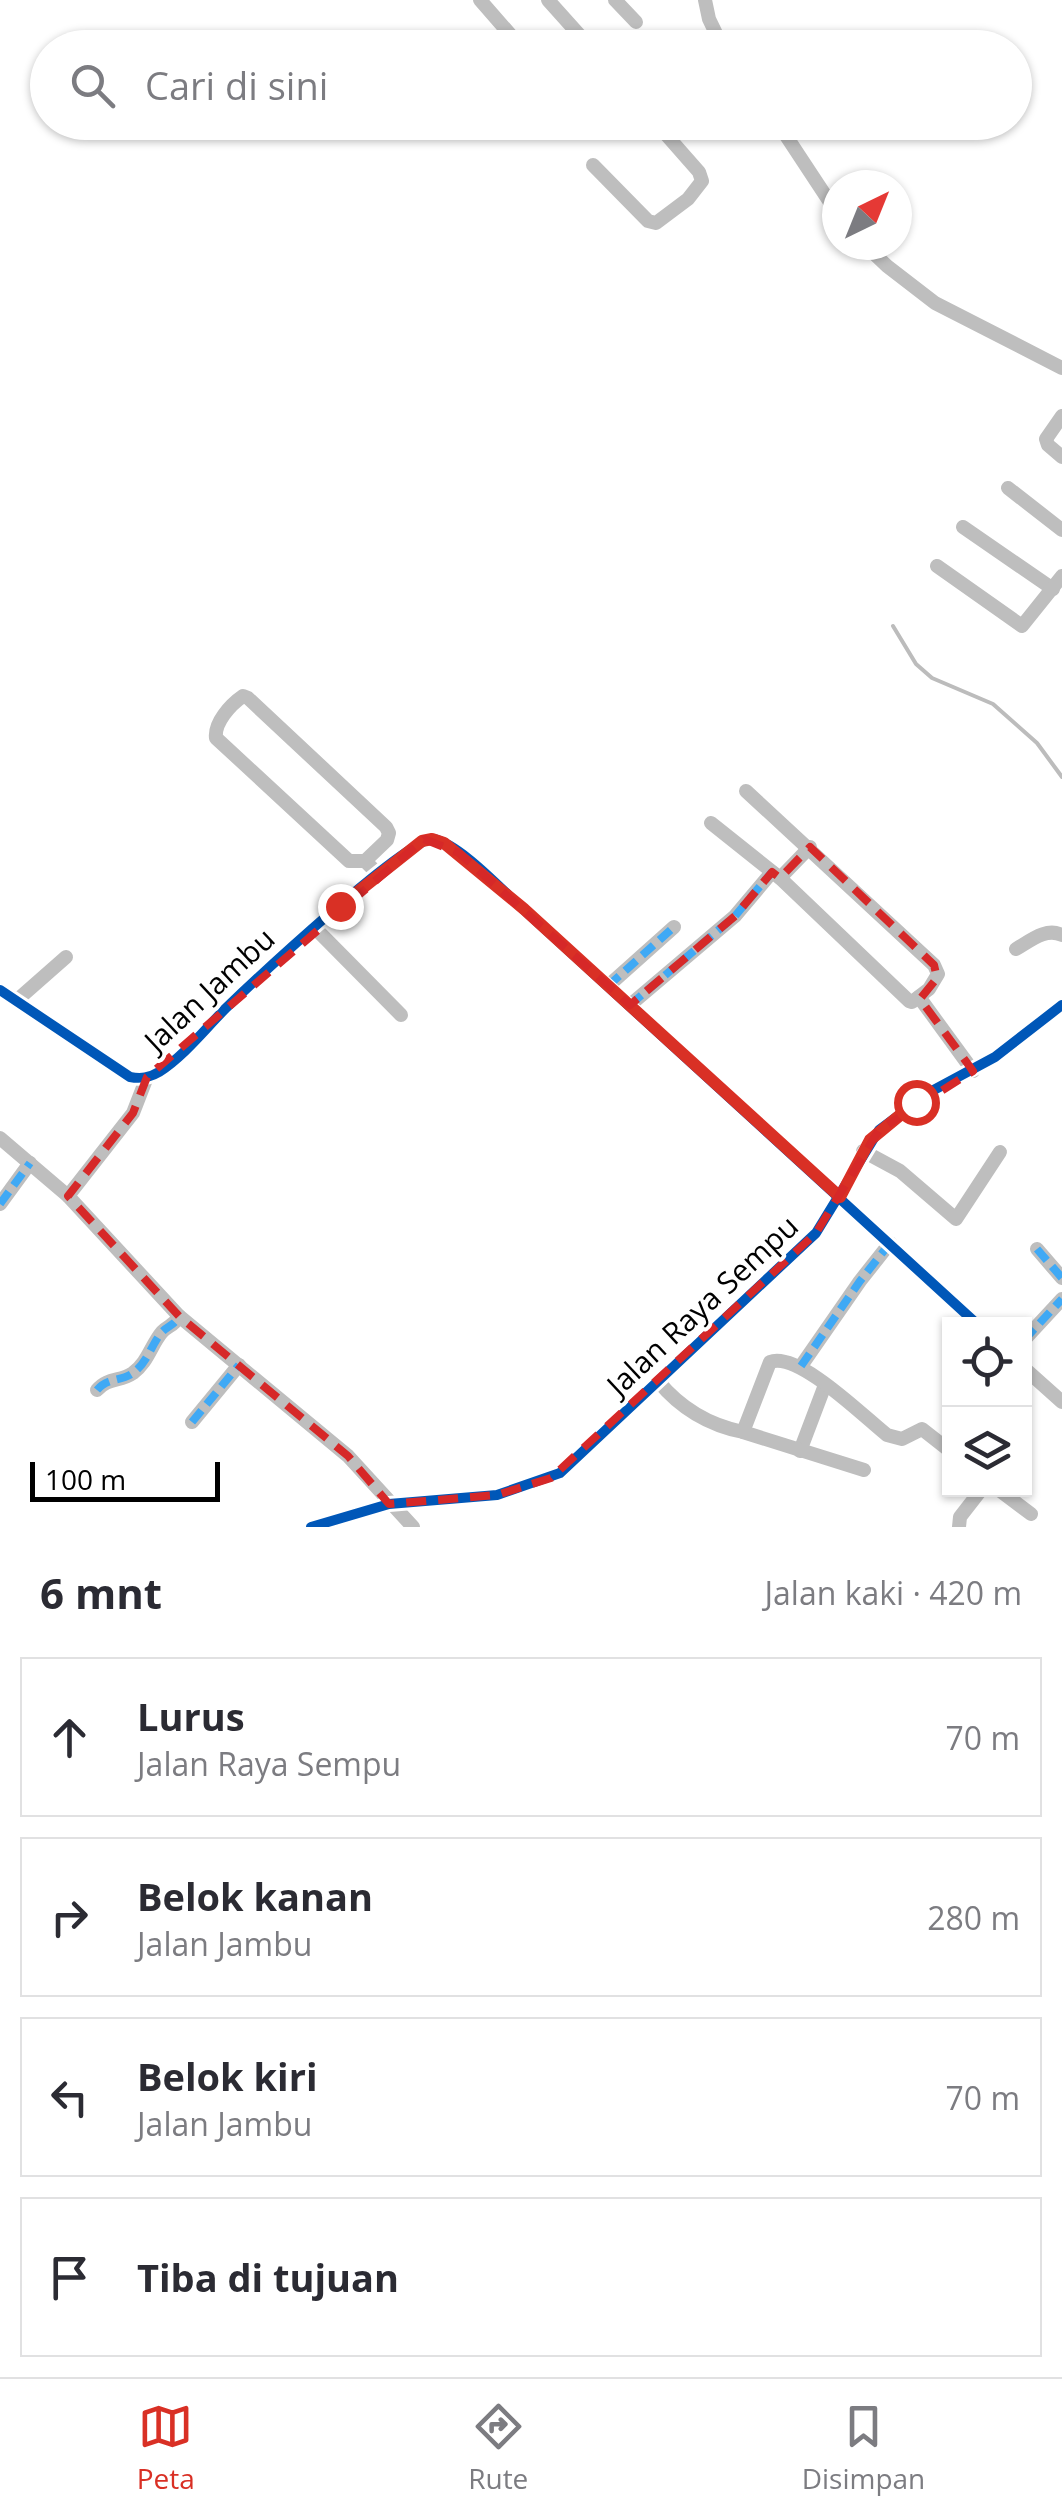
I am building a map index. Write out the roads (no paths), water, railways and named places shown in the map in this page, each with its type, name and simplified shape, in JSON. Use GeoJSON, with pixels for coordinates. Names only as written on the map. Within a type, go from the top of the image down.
{"type":"FeatureCollection","features":[{"type":"Feature","properties":{"kind":"street"},"geometry":{"type":"LineString","coordinates":[[480,0],[506,30]]}},
{"type":"Feature","properties":{"kind":"street"},"geometry":{"type":"LineString","coordinates":[[548,0],[575,30]]}},
{"type":"Feature","properties":{"kind":"street"},"geometry":{"type":"LineString","coordinates":[[615,0],[636,22]]}},
{"type":"Feature","properties":{"kind":"street"},"geometry":{"type":"LineString","coordinates":[[705,0],[714,30]]}},
{"type":"Feature","properties":{"kind":"street"},"geometry":{"type":"LineString","coordinates":[[593,165],[648,222],[656,223],[688,199],[702,181],[699,172],[671,140]]}},
{"type":"Feature","properties":{"kind":"street"},"geometry":{"type":"LineString","coordinates":[[789,140],[822,190]]}},
{"type":"Feature","properties":{"kind":"street"},"geometry":{"type":"LineString","coordinates":[[881,260],[936,303],[1062,368]]}},
{"type":"Feature","properties":{"kind":"street"},"geometry":{"type":"LineString","coordinates":[[1062,416],[1046,439],[1062,456]]}},
{"type":"Feature","properties":{"kind":"street"},"geometry":{"type":"LineString","coordinates":[[1008,488],[1062,530]]}},
{"type":"Feature","properties":{"kind":"street"},"geometry":{"type":"LineString","coordinates":[[963,527],[1053,589]]}},
{"type":"Feature","properties":{"kind":"street"},"geometry":{"type":"LineString","coordinates":[[937,566],[1022,626],[1062,576]]}},
{"type":"Feature","properties":{"kind":"street"},"geometry":{"type":"LineString","coordinates":[[365,861],[387,840],[386,828],[243,696],[216,726],[216,738],[349,861],[365,861],[378,874]]}},
{"type":"Feature","properties":{"kind":"street"},"geometry":{"type":"LineString","coordinates":[[712,823],[776,875],[903,997],[912,1002],[935,982],[938,970],[746,791]]}},
{"type":"Feature","properties":{"kind":"street","name":"Jalan Jambu"},"geometry":{"type":"LineString","coordinates":[[0,990],[130,1076],[146,1078],[174,1059],[378,874],[422,841],[438,840],[488,877],[969,1317]]}},
{"type":"Feature","properties":{"kind":"street"},"geometry":{"type":"LineString","coordinates":[[630,1005],[736,916],[810,847]]}},
{"type":"Feature","properties":{"kind":"street"},"geometry":{"type":"LineString","coordinates":[[608,986],[674,927]]}},
{"type":"Feature","properties":{"kind":"street"},"geometry":{"type":"LineString","coordinates":[[314,928],[401,1015]]}},
{"type":"Feature","properties":{"kind":"street"},"geometry":{"type":"LineString","coordinates":[[1016,949],[1044,933],[1054,931],[1062,935]]}},
{"type":"Feature","properties":{"kind":"street"},"geometry":{"type":"LineString","coordinates":[[16,1001],[66,957]]}},
{"type":"Feature","properties":{"kind":"street"},"geometry":{"type":"LineString","coordinates":[[919,997],[973,1071]]}},
{"type":"Feature","properties":{"kind":"street","name":"Jalan Raya Sempu"},"geometry":{"type":"LineString","coordinates":[[311,1527],[389,1504],[497,1495],[551,1478],[572,1464],[816,1233],[879,1130],[943,1084],[973,1071],[1062,1005]]}},
{"type":"Feature","properties":{"kind":"street"},"geometry":{"type":"LineString","coordinates":[[68,1196],[134,1114],[146,1078]]}},
{"type":"Feature","properties":{"kind":"street"},"geometry":{"type":"LineString","coordinates":[[0,1138],[68,1196],[180,1316],[348,1456],[413,1527]]}},
{"type":"Feature","properties":{"kind":"street"},"geometry":{"type":"LineString","coordinates":[[863,1151],[900,1172],[956,1219],[1000,1152]]}},
{"type":"Feature","properties":{"kind":"street"},"geometry":{"type":"LineString","coordinates":[[0,1204],[30,1163]]}},
{"type":"Feature","properties":{"kind":"street"},"geometry":{"type":"LineString","coordinates":[[801,1366],[890,1244]]}},
{"type":"Feature","properties":{"kind":"street"},"geometry":{"type":"LineString","coordinates":[[1037,1249],[1062,1278]]}},
{"type":"Feature","properties":{"kind":"street"},"geometry":{"type":"LineString","coordinates":[[1032,1331],[1062,1299]]}},
{"type":"Feature","properties":{"kind":"street"},"geometry":{"type":"LineString","coordinates":[[97,1390],[110,1379],[126,1377],[136,1370],[162,1333],[174,1326],[180,1316]]}},
{"type":"Feature","properties":{"kind":"street"},"geometry":{"type":"LineString","coordinates":[[743,1432],[770,1362],[778,1359],[801,1366],[887,1435],[902,1439],[922,1429],[942,1445]]}},
{"type":"Feature","properties":{"kind":"street"},"geometry":{"type":"LineString","coordinates":[[192,1422],[239,1365]]}},
{"type":"Feature","properties":{"kind":"street"},"geometry":{"type":"LineString","coordinates":[[1032,1375],[1062,1402]]}},
{"type":"Feature","properties":{"kind":"street"},"geometry":{"type":"LineString","coordinates":[[658,1381],[686,1410],[726,1428],[864,1470]]}},
{"type":"Feature","properties":{"kind":"street"},"geometry":{"type":"LineString","coordinates":[[800,1452],[825,1386]]}},
{"type":"Feature","properties":{"kind":"street"},"geometry":{"type":"LineString","coordinates":[[958,1527],[960,1517],[976,1497]]}},
{"type":"Feature","properties":{"kind":"street"},"geometry":{"type":"LineString","coordinates":[[1009,1497],[1031,1514]]}},
{"type":"Feature","properties":{"kind":"waterway"},"geometry":{"type":"LineString","coordinates":[[893,626],[916,664],[932,678],[993,704],[1037,743],[1062,777]]}}]}
